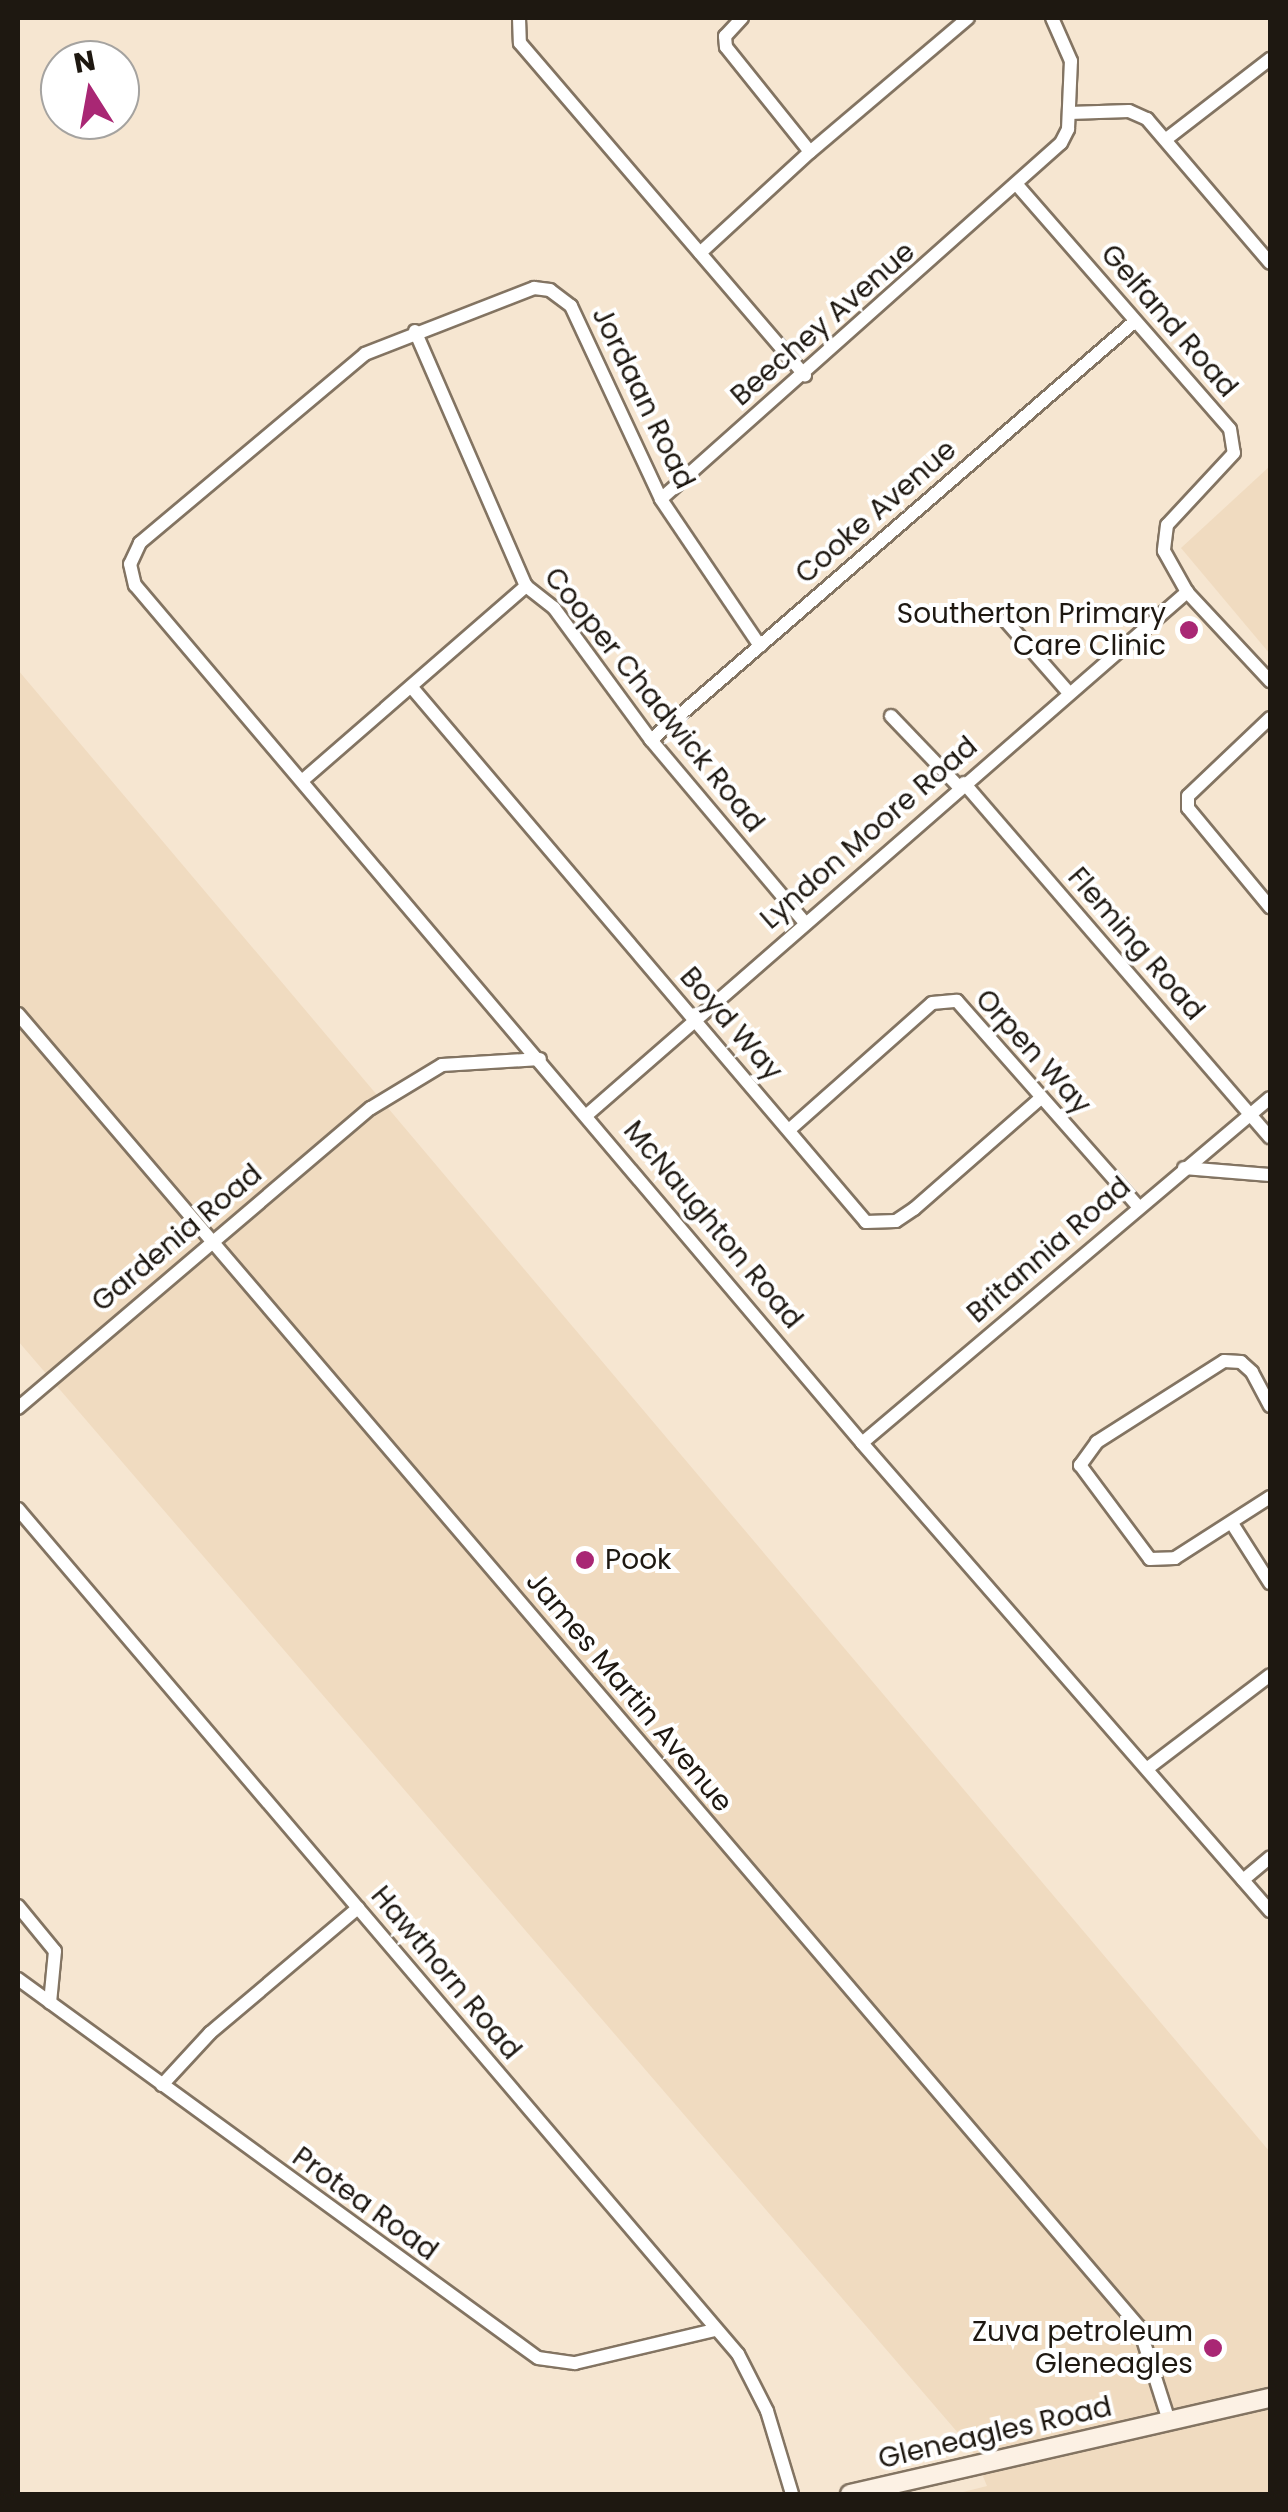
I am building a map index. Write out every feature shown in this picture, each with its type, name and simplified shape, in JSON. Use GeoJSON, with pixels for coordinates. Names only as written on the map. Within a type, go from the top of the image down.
{"type":"FeatureCollection","features":[{"type":"Feature","properties":{"kind":"street"},"geometry":{"type":"LineString","coordinates":[[519,18],[520,42],[805,376]]}},
{"type":"Feature","properties":{"kind":"street"},"geometry":{"type":"LineString","coordinates":[[742,18],[725,36],[726,47],[810,152]]}},
{"type":"Feature","properties":{"kind":"street"},"geometry":{"type":"LineString","coordinates":[[700,253],[810,152],[968,18]]}},
{"type":"Feature","properties":{"kind":"street"},"geometry":{"type":"LineString","coordinates":[[1052,18],[1069,46],[1069,113],[1129,110],[1169,138],[1270,263]]}},
{"type":"Feature","properties":{"kind":"street"},"geometry":{"type":"LineString","coordinates":[[1169,138],[1270,58]]}},
{"type":"Feature","properties":{"kind":"street","name":"Beechey Avenue"},"geometry":{"type":"LineString","coordinates":[[661,498],[1018,186],[1066,136],[1069,113]]}},
{"type":"Feature","properties":{"kind":"street","name":"Gelfand Road"},"geometry":{"type":"LineString","coordinates":[[1018,186],[1235,441],[1234,453],[1162,538],[1186,592],[1270,681]]}},
{"type":"Feature","properties":{"kind":"street","name":"Jordaan Road"},"geometry":{"type":"LineString","coordinates":[[415,331],[534,288],[550,290],[571,306],[661,498],[760,646]]}},
{"type":"Feature","properties":{"kind":"street","name":"Cooke Avenue"},"geometry":{"type":"LineString","coordinates":[[651,740],[1134,322]]}},
{"type":"Feature","properties":{"kind":"street","name":"McNaughton Road"},"geometry":{"type":"LineString","coordinates":[[415,331],[344,368],[140,543],[130,564],[135,585],[588,1114],[862,1443],[1270,1912]]}},
{"type":"Feature","properties":{"kind":"street","name":"Cooper Chadwick Road"},"geometry":{"type":"LineString","coordinates":[[415,331],[526,586],[554,608],[651,740],[804,922]]}},
{"type":"Feature","properties":{"kind":"street"},"geometry":{"type":"LineString","coordinates":[[303,780],[414,690],[526,586]]}},
{"type":"Feature","properties":{"kind":"street","name":"Lyndon Moore Road"},"geometry":{"type":"LineString","coordinates":[[588,1114],[1186,592]]}},
{"type":"Feature","properties":{"kind":"street"},"geometry":{"type":"LineString","coordinates":[[1006,621],[1069,693]]}},
{"type":"Feature","properties":{"kind":"street","name":"Boyd Way"},"geometry":{"type":"LineString","coordinates":[[414,690],[866,1222],[881,1225],[914,1209],[1041,1098]]}},
{"type":"Feature","properties":{"kind":"street","name":"Fleming Road"},"geometry":{"type":"LineString","coordinates":[[892,716],[962,785],[1270,1136]]}},
{"type":"Feature","properties":{"kind":"street"},"geometry":{"type":"LineString","coordinates":[[1270,718],[1188,796],[1188,808],[1270,908]]}},
{"type":"Feature","properties":{"kind":"street","name":"Orpen Way"},"geometry":{"type":"LineString","coordinates":[[789,1130],[944,998],[957,1001],[1138,1206]]}},
{"type":"Feature","properties":{"kind":"street","name":"James Martin Avenue"},"geometry":{"type":"LineString","coordinates":[[18,1014],[1139,2328],[1169,2422]]}},
{"type":"Feature","properties":{"kind":"street","name":"Gardenia Road"},"geometry":{"type":"LineString","coordinates":[[18,1408],[371,1108],[442,1065],[540,1058]]}},
{"type":"Feature","properties":{"kind":"street","name":"Britannia Road"},"geometry":{"type":"LineString","coordinates":[[862,1443],[1270,1098]]}},
{"type":"Feature","properties":{"kind":"street"},"geometry":{"type":"LineString","coordinates":[[1184,1168],[1270,1175]]}},
{"type":"Feature","properties":{"kind":"street"},"geometry":{"type":"LineString","coordinates":[[1270,1406],[1252,1372],[1242,1362],[1224,1360],[1084,1452],[1083,1478],[1150,1559],[1176,1558],[1270,1498]]}},
{"type":"Feature","properties":{"kind":"street","name":"Hawthorn Road"},"geometry":{"type":"LineString","coordinates":[[18,1509],[714,2330],[756,2384],[792,2494]]}},
{"type":"Feature","properties":{"kind":"street"},"geometry":{"type":"LineString","coordinates":[[1232,1525],[1270,1583]]}},
{"type":"Feature","properties":{"kind":"street"},"geometry":{"type":"LineString","coordinates":[[1148,1768],[1270,1675]]}},
{"type":"Feature","properties":{"kind":"street"},"geometry":{"type":"LineString","coordinates":[[1244,1880],[1270,1857]]}},
{"type":"Feature","properties":{"kind":"street"},"geometry":{"type":"LineString","coordinates":[[18,1906],[55,1951],[50,2003]]}},
{"type":"Feature","properties":{"kind":"street"},"geometry":{"type":"LineString","coordinates":[[162,2084],[210,2033],[358,1908]]}},
{"type":"Feature","properties":{"kind":"street","name":"Protea Road"},"geometry":{"type":"LineString","coordinates":[[18,1980],[538,2358],[574,2363],[714,2330]]}},
{"type":"Feature","properties":{"kind":"street","name":"Gleneagles Road"},"geometry":{"type":"LineString","coordinates":[[850,2494],[1270,2398]]}},
{"type":"Feature","properties":{"kind":"shaded area"},"geometry":{"type":"Polygon","coordinates":[[[1270,466],[1270,654],[1181,548],[1270,466]]]}},
{"type":"Feature","properties":{"kind":"shaded area"},"geometry":{"type":"Polygon","coordinates":[[[18,670],[1270,2152],[1270,2494],[955,2494],[987,2486],[971,2448],[18,1341],[18,670]]]}},
{"type":"Feature","properties":{"kind":"place","name":"Southerton Primary Care Clinic"},"geometry":{"type":"Point","coordinates":[1189,630]}},
{"type":"Feature","properties":{"kind":"place","name":"Pook"},"geometry":{"type":"Point","coordinates":[585,1560]}},
{"type":"Feature","properties":{"kind":"place","name":"Zuva petroleum Gleneagles"},"geometry":{"type":"Point","coordinates":[1213,2348]}}]}
